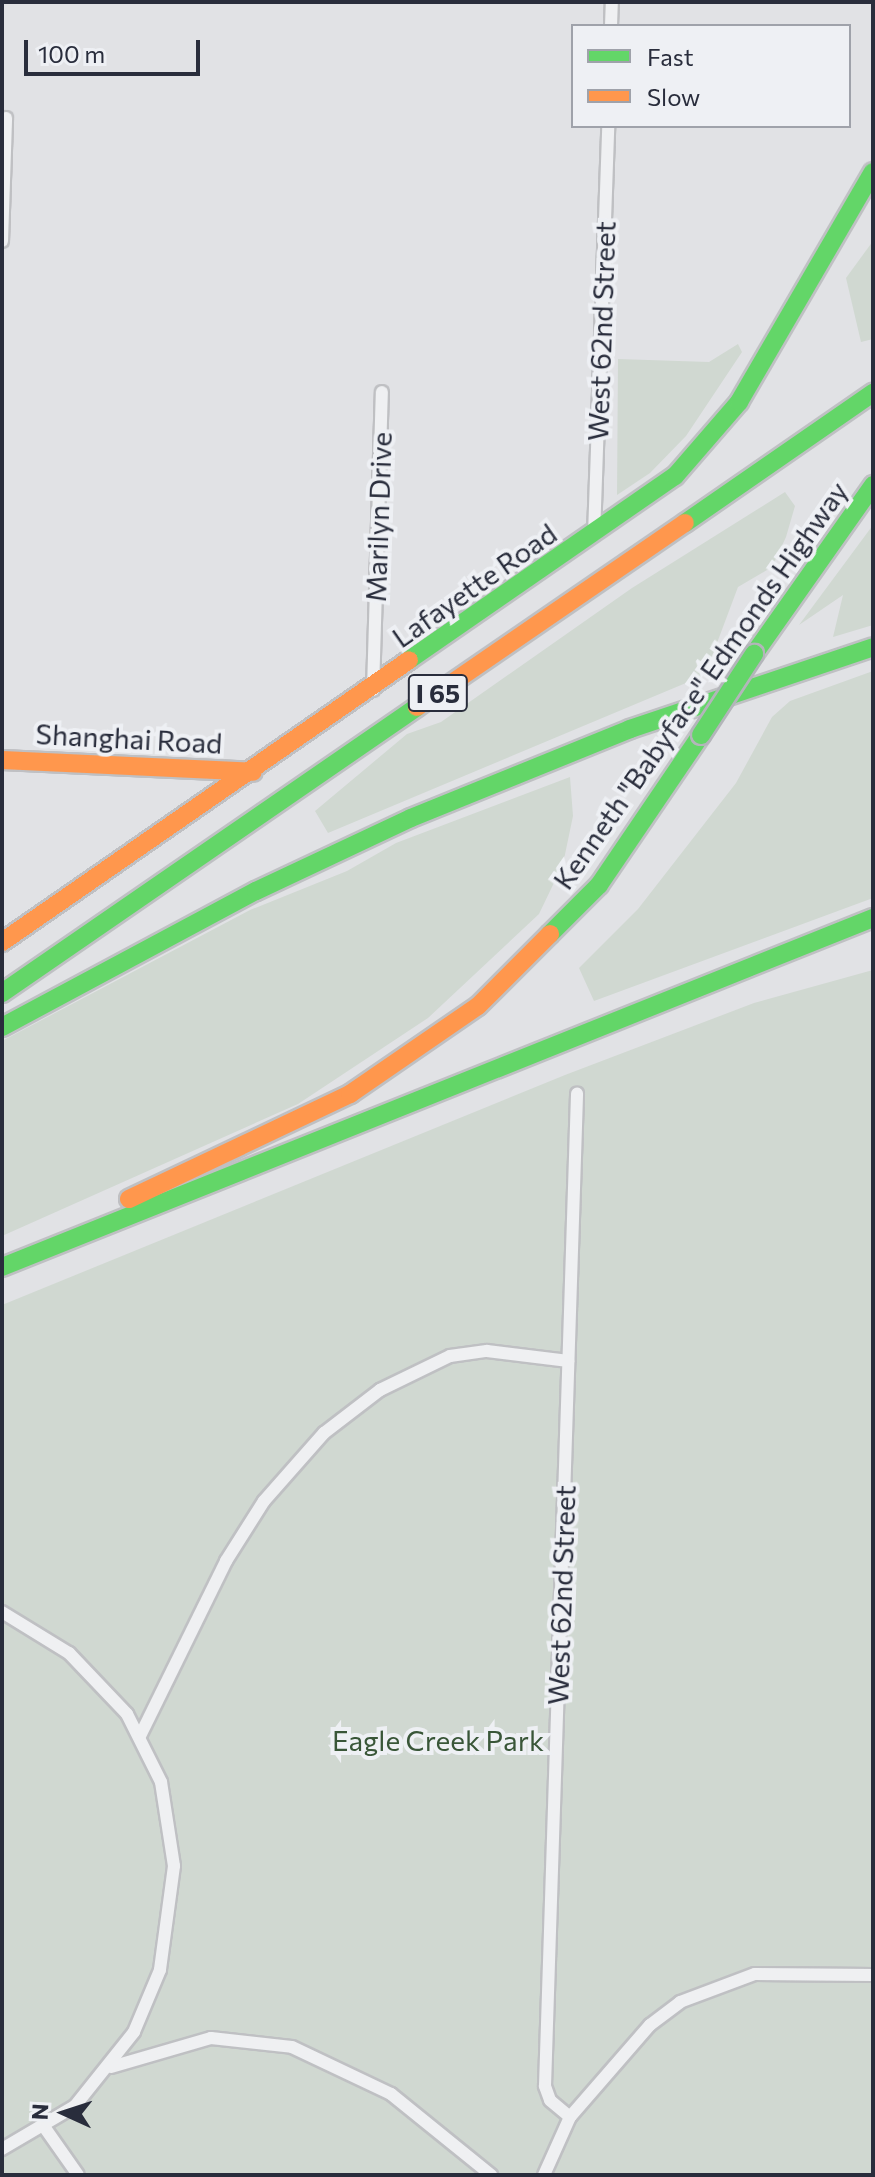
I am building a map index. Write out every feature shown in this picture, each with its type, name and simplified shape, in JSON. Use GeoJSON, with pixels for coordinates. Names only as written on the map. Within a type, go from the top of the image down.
{"type":"FeatureCollection","features":[{"type":"Feature","properties":{"kind":"main road","name":"Lafayette Road"},"geometry":{"type":"LineString","coordinates":[[2,942],[373,690],[675,476],[726,420],[873,172]]}},
{"type":"Feature","properties":{"kind":"main road","name":"Kenneth \"Babyface\" Edmonds Highway"},"geometry":{"type":"LineString","coordinates":[[2,993],[873,393]]}},
{"type":"Feature","properties":{"kind":"main road","name":"Kenneth \"Babyface\" Edmonds Highway"},"geometry":{"type":"LineString","coordinates":[[2,1261],[324,1108],[440,1035],[571,918],[619,860],[754,654],[873,485]]}},
{"type":"Feature","properties":{"kind":"main road"},"geometry":{"type":"LineString","coordinates":[[2,1027],[256,891],[411,818],[630,729],[873,647]]}},
{"type":"Feature","properties":{"kind":"main road","name":"Shanghai Road"},"geometry":{"type":"LineString","coordinates":[[2,760],[253,772]]}},
{"type":"Feature","properties":{"kind":"main road"},"geometry":{"type":"LineString","coordinates":[[2,1267],[569,1035],[873,918]]}},
{"type":"Feature","properties":{"kind":"street"},"geometry":{"type":"LineString","coordinates":[[611,24],[612,2]]}},
{"type":"Feature","properties":{"kind":"street"},"geometry":{"type":"LineString","coordinates":[[2,241],[6,118]]}},
{"type":"Feature","properties":{"kind":"street","name":"West 62nd Street"},"geometry":{"type":"LineString","coordinates":[[594,536],[608,128]]}},
{"type":"Feature","properties":{"kind":"street","name":"Marilyn Drive"},"geometry":{"type":"LineString","coordinates":[[373,690],[382,392]]}},
{"type":"Feature","properties":{"kind":"street","name":"West 62nd Street"},"geometry":{"type":"LineString","coordinates":[[570,2117],[553,2104],[545,2086],[577,1094]]}},
{"type":"Feature","properties":{"kind":"street"},"geometry":{"type":"LineString","coordinates":[[140,1736],[219,1572],[264,1501],[324,1433],[380,1390],[444,1357],[487,1351],[568,1361]]}},
{"type":"Feature","properties":{"kind":"street"},"geometry":{"type":"LineString","coordinates":[[2,1612],[86,1667],[140,1736],[168,1813],[173,1898],[150,1998],[110,2068],[45,2128],[2,2149]]}},
{"type":"Feature","properties":{"kind":"street"},"geometry":{"type":"LineString","coordinates":[[544,2175],[570,2117],[654,2022],[698,1991],[766,1972],[873,1975]]}},
{"type":"Feature","properties":{"kind":"street"},"geometry":{"type":"LineString","coordinates":[[110,2068],[211,2038],[292,2047],[391,2094],[491,2175]]}},
{"type":"Feature","properties":{"kind":"street"},"geometry":{"type":"LineString","coordinates":[[45,2128],[78,2175]]}},
{"type":"Feature","properties":{"kind":"green space"},"geometry":{"type":"Polygon","coordinates":[[[873,241],[873,339],[861,342],[846,278],[873,241]]]}},
{"type":"Feature","properties":{"kind":"green space"},"geometry":{"type":"Polygon","coordinates":[[[738,344],[742,352],[686,436],[650,473],[617,495],[618,359],[709,362],[738,344]]]}},
{"type":"Feature","properties":{"kind":"green space"},"geometry":{"type":"Polygon","coordinates":[[[785,492],[795,506],[786,537],[772,567],[738,587],[705,675],[328,833],[315,811],[407,734],[441,722],[632,588],[785,492]]]}},
{"type":"Feature","properties":{"kind":"green space"},"geometry":{"type":"Polygon","coordinates":[[[873,525],[873,625],[833,637],[843,595],[799,625],[873,525]]]}},
{"type":"Feature","properties":{"kind":"green space"},"geometry":{"type":"Polygon","coordinates":[[[873,671],[873,898],[594,1001],[579,968],[638,909],[736,783],[772,717],[790,701],[873,671]]]}},
{"type":"Feature","properties":{"kind":"green space"},"geometry":{"type":"Polygon","coordinates":[[[570,777],[573,816],[563,864],[539,914],[428,1018],[298,1104],[2,1236],[2,1041],[250,910],[347,871],[396,843],[570,777]]]}},
{"type":"Feature","properties":{"kind":"green space","name":"Eagle Creek Park"},"geometry":{"type":"Polygon","coordinates":[[[873,970],[873,2175],[2,2175],[2,1305],[565,1075],[754,1003],[873,970]]]}},
{"type":"Feature","properties":{"kind":"traffic: fast"},"geometry":{"type":"LineString","coordinates":[[409,660],[675,476],[739,402],[873,172]]}},
{"type":"Feature","properties":{"kind":"traffic: fast"},"geometry":{"type":"LineString","coordinates":[[685,523],[873,393]]}},
{"type":"Feature","properties":{"kind":"traffic: fast"},"geometry":{"type":"LineString","coordinates":[[754,654],[873,485]]}},
{"type":"Feature","properties":{"kind":"traffic: fast"},"geometry":{"type":"LineString","coordinates":[[2,1027],[256,891],[411,818],[630,729],[873,647]]}},
{"type":"Feature","properties":{"kind":"traffic: fast"},"geometry":{"type":"LineString","coordinates":[[701,735],[754,654]]}},
{"type":"Feature","properties":{"kind":"traffic: fast"},"geometry":{"type":"LineString","coordinates":[[2,993],[417,707]]}},
{"type":"Feature","properties":{"kind":"traffic: fast"},"geometry":{"type":"LineString","coordinates":[[550,934],[599,885],[701,735]]}},
{"type":"Feature","properties":{"kind":"traffic: fast"},"geometry":{"type":"LineString","coordinates":[[2,1267],[873,918]]}},
{"type":"Feature","properties":{"kind":"traffic: slow"},"geometry":{"type":"LineString","coordinates":[[417,707],[685,523]]}},
{"type":"Feature","properties":{"kind":"traffic: slow"},"geometry":{"type":"LineString","coordinates":[[2,942],[409,660]]}},
{"type":"Feature","properties":{"kind":"traffic: slow"},"geometry":{"type":"LineString","coordinates":[[2,760],[253,772]]}},
{"type":"Feature","properties":{"kind":"traffic: slow"},"geometry":{"type":"LineString","coordinates":[[129,1199],[350,1094],[478,1006],[550,934]]}}]}
